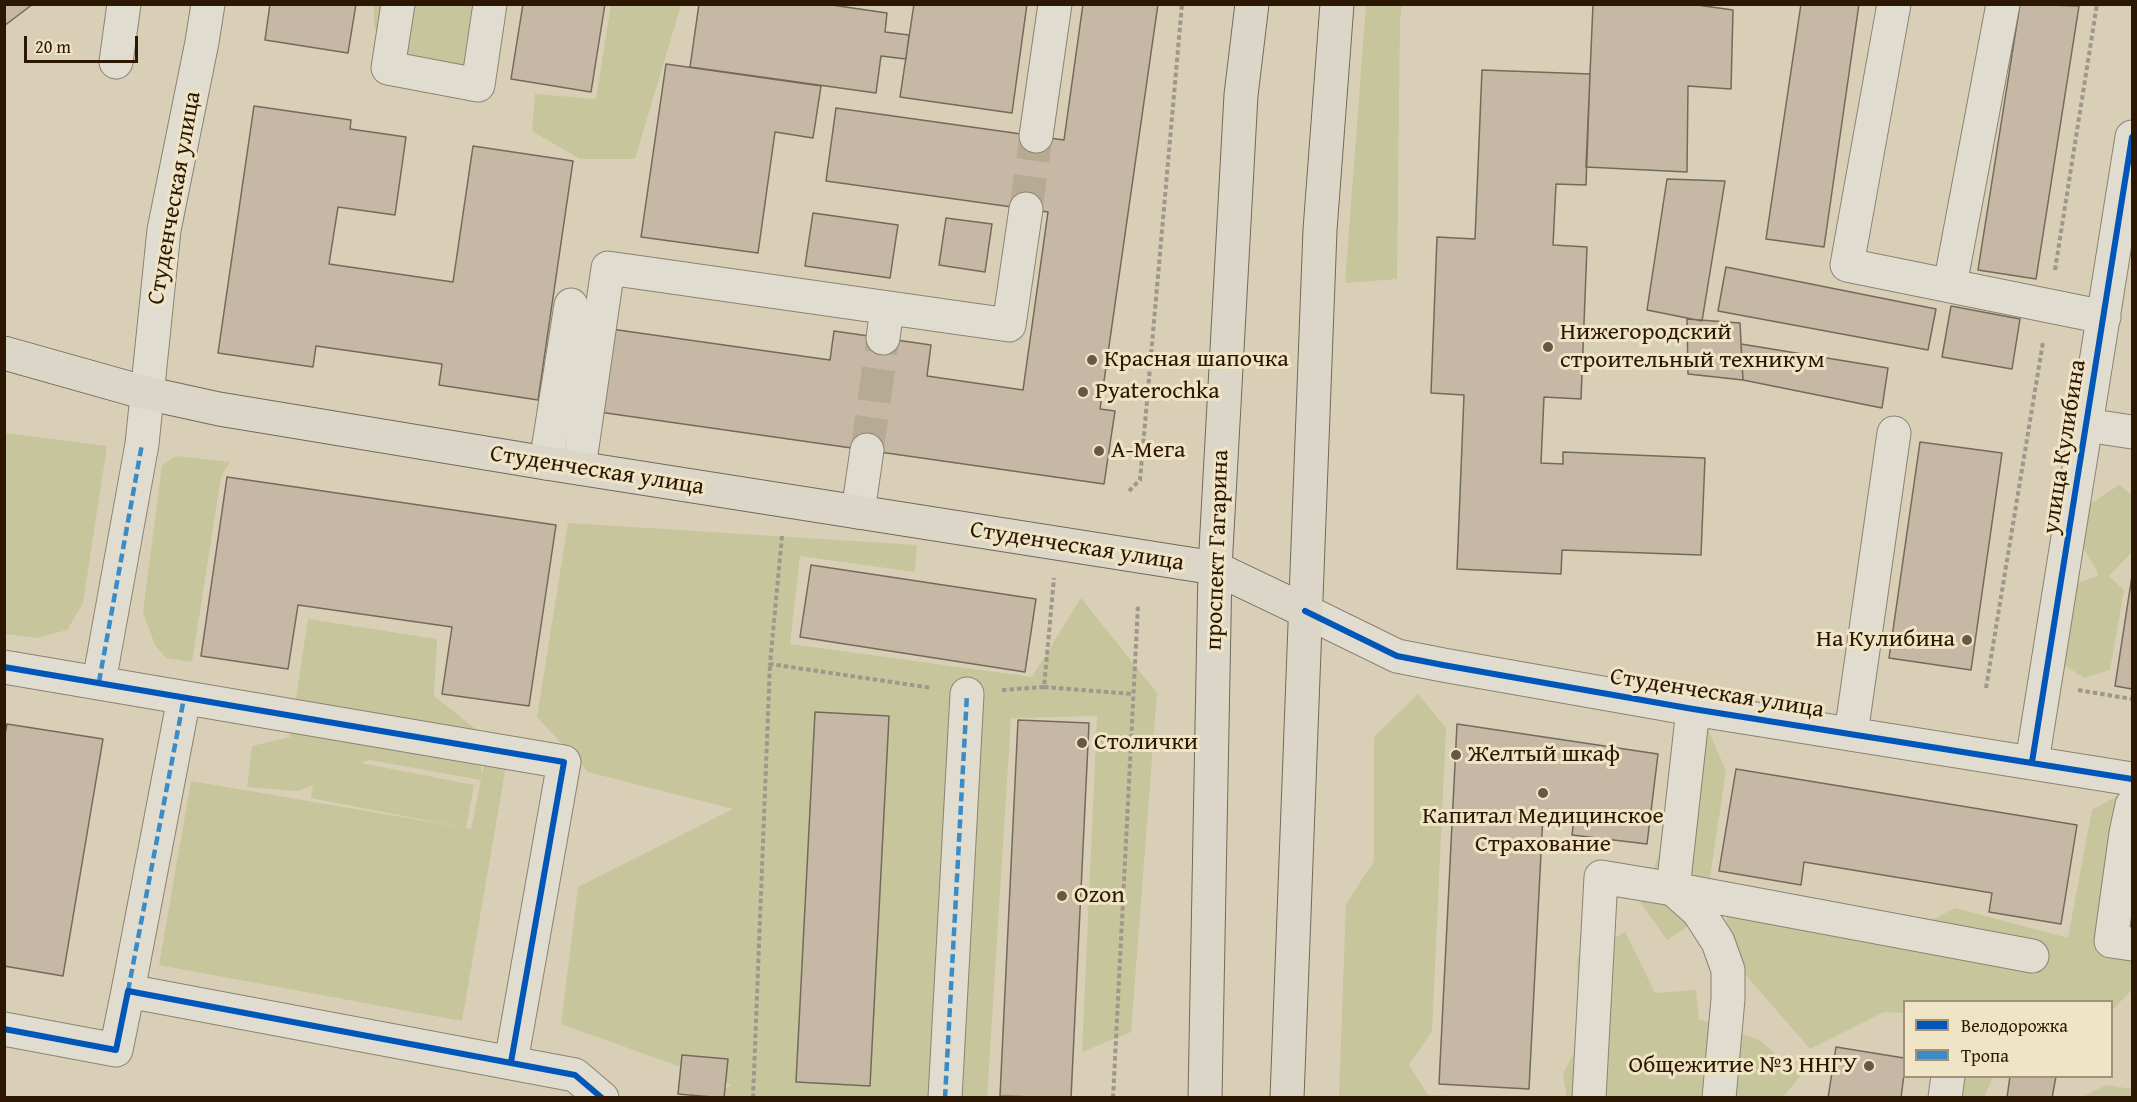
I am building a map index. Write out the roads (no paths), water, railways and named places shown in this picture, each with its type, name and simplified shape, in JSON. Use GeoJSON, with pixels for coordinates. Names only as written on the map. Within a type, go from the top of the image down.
{"type":"FeatureCollection","features":[{"type":"Feature","properties":{"kind":"main road","name":"проспект Гагарина"},"geometry":{"type":"LineString","coordinates":[[1205,1098],[1215,568],[1241,95],[1252,4]]}},
{"type":"Feature","properties":{"kind":"main road"},"geometry":{"type":"LineString","coordinates":[[1287,1098],[1320,230],[1337,4]]}},
{"type":"Feature","properties":{"kind":"main road","name":"Студенческая улица"},"geometry":{"type":"LineString","coordinates":[[4,353],[146,393],[219,409],[1215,568],[1305,610]]}},
{"type":"Feature","properties":{"kind":"street"},"geometry":{"type":"LineString","coordinates":[[116,62],[124,4]]}},
{"type":"Feature","properties":{"kind":"street","name":"Студенческая улица"},"geometry":{"type":"LineString","coordinates":[[146,393],[164,230],[208,4]]}},
{"type":"Feature","properties":{"kind":"street"},"geometry":{"type":"LineString","coordinates":[[398,4],[388,68],[478,85],[490,4]]}},
{"type":"Feature","properties":{"kind":"street"},"geometry":{"type":"LineString","coordinates":[[1036,136],[1055,4]]}},
{"type":"Feature","properties":{"kind":"street"},"geometry":{"type":"LineString","coordinates":[[1894,4],[1847,265],[2104,317]]}},
{"type":"Feature","properties":{"kind":"street"},"geometry":{"type":"LineString","coordinates":[[1950,285],[2003,4]]}},
{"type":"Feature","properties":{"kind":"street","name":"улица Кулибина"},"geometry":{"type":"LineString","coordinates":[[2032,762],[2133,137]]}},
{"type":"Feature","properties":{"kind":"street"},"geometry":{"type":"LineString","coordinates":[[579,468],[608,268],[885,323],[1009,326],[1026,209]]}},
{"type":"Feature","properties":{"kind":"street"},"geometry":{"type":"LineString","coordinates":[[546,463],[571,305]]}},
{"type":"Feature","properties":{"kind":"street"},"geometry":{"type":"LineString","coordinates":[[99,682],[142,444],[146,393]]}},
{"type":"Feature","properties":{"kind":"street"},"geometry":{"type":"LineString","coordinates":[[2086,425],[2133,432]]}},
{"type":"Feature","properties":{"kind":"street"},"geometry":{"type":"LineString","coordinates":[[1851,734],[1894,433]]}},
{"type":"Feature","properties":{"kind":"street"},"geometry":{"type":"LineString","coordinates":[[858,512],[867,450]]}},
{"type":"Feature","properties":{"kind":"street","name":"Студенческая улица"},"geometry":{"type":"LineString","coordinates":[[1305,610],[1397,656],[1693,709],[2133,779]]}},
{"type":"Feature","properties":{"kind":"street"},"geometry":{"type":"LineString","coordinates":[[4,667],[564,762],[511,1062]]}},
{"type":"Feature","properties":{"kind":"street"},"geometry":{"type":"LineString","coordinates":[[945,1098],[967,694]]}},
{"type":"Feature","properties":{"kind":"street"},"geometry":{"type":"LineString","coordinates":[[4,1029],[116,1050],[184,698]]}},
{"type":"Feature","properties":{"kind":"street"},"geometry":{"type":"LineString","coordinates":[[1673,889],[1693,709]]}},
{"type":"Feature","properties":{"kind":"street"},"geometry":{"type":"LineString","coordinates":[[2133,805],[2126,833],[2111,941],[2133,944]]}},
{"type":"Feature","properties":{"kind":"street"},"geometry":{"type":"LineString","coordinates":[[1589,1098],[1601,876],[2032,956]]}},
{"type":"Feature","properties":{"kind":"street"},"geometry":{"type":"LineString","coordinates":[[1673,889],[1698,911],[1718,942],[1728,970],[1728,999],[1719,1098]]}},
{"type":"Feature","properties":{"kind":"street"},"geometry":{"type":"LineString","coordinates":[[128,991],[575,1075],[602,1098]]}},
{"type":"Feature","properties":{"kind":"street"},"geometry":{"type":"LineString","coordinates":[[1945,1098],[1948,1078]]}},
{"type":"Feature","properties":{"kind":"tunnel"},"geometry":{"type":"LineString","coordinates":[[1026,209],[1036,136]]}},
{"type":"Feature","properties":{"kind":"tunnel"},"geometry":{"type":"LineString","coordinates":[[867,450],[883,338]]}},
{"type":"Feature","properties":{"kind":"place","name":"Нижегородский строительный техникум"},"geometry":{"type":"Point","coordinates":[1548,347]}},
{"type":"Feature","properties":{"kind":"place","name":"Красная шапочка"},"geometry":{"type":"Point","coordinates":[1092,360]}},
{"type":"Feature","properties":{"kind":"place","name":"Pyaterochka"},"geometry":{"type":"Point","coordinates":[1083,392]}},
{"type":"Feature","properties":{"kind":"place","name":"А-Мега"},"geometry":{"type":"Point","coordinates":[1099,451]}},
{"type":"Feature","properties":{"kind":"place","name":"На Кулибина"},"geometry":{"type":"Point","coordinates":[1967,640]}},
{"type":"Feature","properties":{"kind":"place","name":"Столички"},"geometry":{"type":"Point","coordinates":[1082,743]}},
{"type":"Feature","properties":{"kind":"place","name":"Желтый шкаф"},"geometry":{"type":"Point","coordinates":[1456,755]}},
{"type":"Feature","properties":{"kind":"place","name":"Капитал Медицинское Страхование"},"geometry":{"type":"Point","coordinates":[1543,793]}},
{"type":"Feature","properties":{"kind":"place","name":"Ozon"},"geometry":{"type":"Point","coordinates":[1062,896]}},
{"type":"Feature","properties":{"kind":"place","name":"Общежитие №3 ННГУ"},"geometry":{"type":"Point","coordinates":[1869,1066]}}]}
